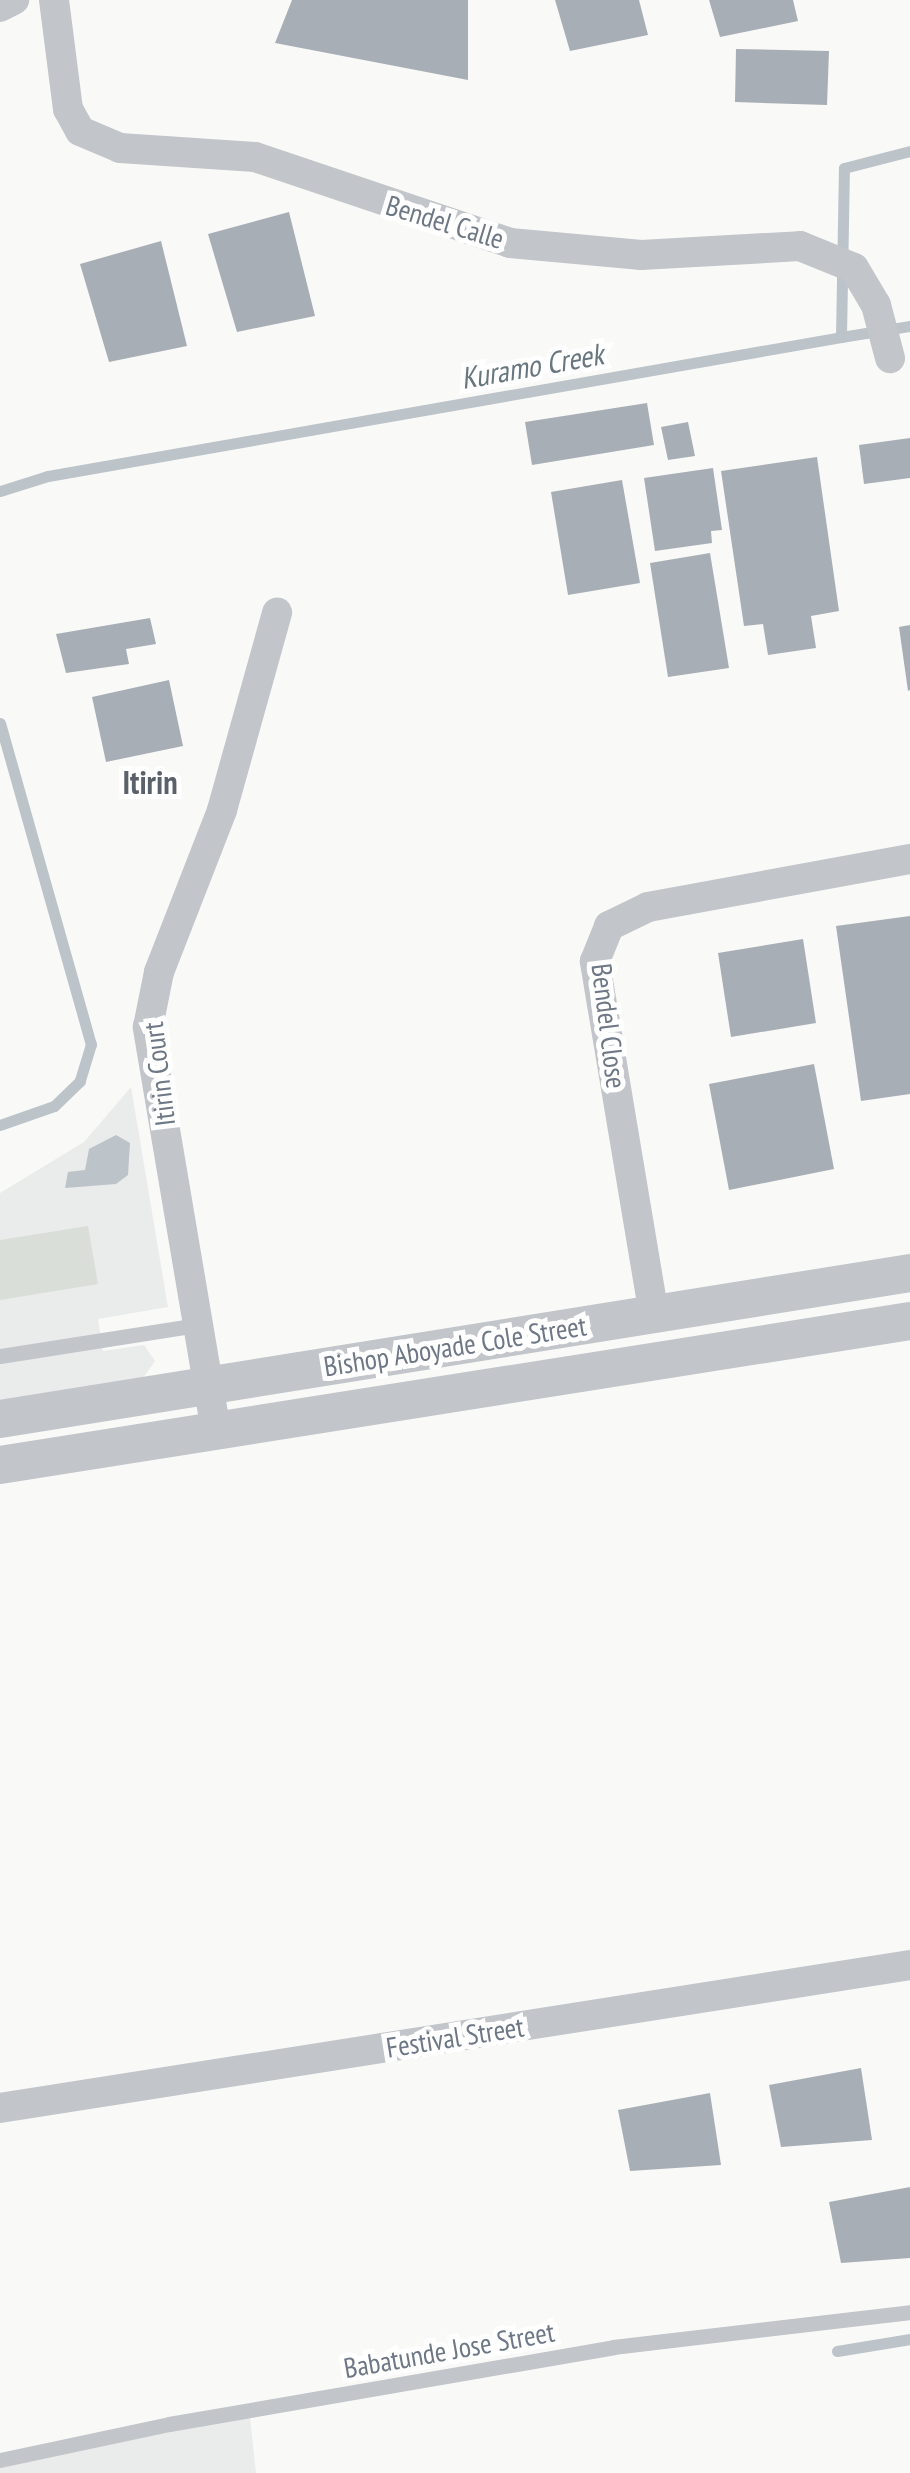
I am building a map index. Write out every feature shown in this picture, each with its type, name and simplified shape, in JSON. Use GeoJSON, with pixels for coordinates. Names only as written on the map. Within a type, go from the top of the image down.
{"type":"FeatureCollection","features":[{"type":"Feature","properties":{"kind":"street"},"geometry":{"type":"LineString","coordinates":[[0,8],[14,0]]}},
{"type":"Feature","properties":{"kind":"street","name":"Bendel Calle"},"geometry":{"type":"LineString","coordinates":[[54,0],[68,109],[80,131],[120,148],[256,157],[510,244],[641,254],[800,246],[854,268],[876,305],[890,358]]}},
{"type":"Feature","properties":{"kind":"street","name":"Itirin Court"},"geometry":{"type":"LineString","coordinates":[[216,1431],[148,1027],[159,972],[222,810],[277,613]]}},
{"type":"Feature","properties":{"kind":"street","name":"Bendel Close"},"geometry":{"type":"LineString","coordinates":[[654,1315],[595,961],[609,926],[648,907],[910,859]]}},
{"type":"Feature","properties":{"kind":"street","name":"Bishop Aboyade Cole Street"},"geometry":{"type":"LineString","coordinates":[[0,1419],[910,1273]]}},
{"type":"Feature","properties":{"kind":"street","name":"Bishop Aboyade Cole Street"},"geometry":{"type":"LineString","coordinates":[[0,1465],[910,1321]]}},
{"type":"Feature","properties":{"kind":"street","name":"Festival Street"},"geometry":{"type":"LineString","coordinates":[[0,2108],[910,1965]]}},
{"type":"Feature","properties":{"kind":"lane"},"geometry":{"type":"LineString","coordinates":[[0,1356],[197,1325]]}},
{"type":"Feature","properties":{"kind":"lane","name":"Babatunde Jose Street"},"geometry":{"type":"LineString","coordinates":[[0,2460],[170,2424],[613,2347],[910,2312]]}},
{"type":"Feature","properties":{"kind":"shaded area"},"geometry":{"type":"Polygon","coordinates":[[[131,1087],[168,1307],[98,1319],[103,1351],[144,1345],[155,1361],[141,1381],[0,1404],[0,1193],[84,1142],[131,1087]]]}},
{"type":"Feature","properties":{"kind":"shaded area"},"geometry":{"type":"Polygon","coordinates":[[[116,1135],[130,1143],[128,1175],[116,1184],[65,1188],[68,1172],[85,1170],[89,1149],[116,1135]]]}},
{"type":"Feature","properties":{"kind":"shaded area"},"geometry":{"type":"Polygon","coordinates":[[[88,1226],[98,1284],[0,1300],[0,1240],[88,1226]]]}},
{"type":"Feature","properties":{"kind":"shaded area"},"geometry":{"type":"Polygon","coordinates":[[[250,2417],[256,2473],[0,2473],[0,2456],[250,2417]]]}},
{"type":"Feature","properties":{"kind":"building"},"geometry":{"type":"Polygon","coordinates":[[[292,0],[468,0],[468,80],[275,43],[292,0]]]}},
{"type":"Feature","properties":{"kind":"building"},"geometry":{"type":"Polygon","coordinates":[[[555,0],[639,0],[648,35],[570,51],[555,0]]]}},
{"type":"Feature","properties":{"kind":"building"},"geometry":{"type":"Polygon","coordinates":[[[709,0],[793,0],[798,21],[720,37],[709,0]]]}},
{"type":"Feature","properties":{"kind":"building"},"geometry":{"type":"Polygon","coordinates":[[[736,49],[829,51],[827,105],[735,102],[736,49]]]}},
{"type":"Feature","properties":{"kind":"building"},"geometry":{"type":"Polygon","coordinates":[[[289,212],[315,316],[237,332],[208,234],[289,212]]]}},
{"type":"Feature","properties":{"kind":"building"},"geometry":{"type":"Polygon","coordinates":[[[161,241],[187,346],[109,362],[80,264],[161,241]]]}},
{"type":"Feature","properties":{"kind":"building"},"geometry":{"type":"Polygon","coordinates":[[[647,403],[654,445],[532,465],[525,422],[647,403]]]}},
{"type":"Feature","properties":{"kind":"building"},"geometry":{"type":"Polygon","coordinates":[[[688,422],[695,456],[668,460],[661,427],[688,422]]]}},
{"type":"Feature","properties":{"kind":"building"},"geometry":{"type":"Polygon","coordinates":[[[910,438],[910,478],[864,484],[859,445],[910,438]]]}},
{"type":"Feature","properties":{"kind":"building"},"geometry":{"type":"Polygon","coordinates":[[[817,457],[839,611],[811,616],[816,648],[768,655],[763,624],[744,626],[721,471],[817,457]]]}},
{"type":"Feature","properties":{"kind":"building"},"geometry":{"type":"Polygon","coordinates":[[[713,468],[722,530],[711,531],[712,543],[655,551],[644,478],[713,468]]]}},
{"type":"Feature","properties":{"kind":"building"},"geometry":{"type":"Polygon","coordinates":[[[622,480],[640,583],[568,595],[551,492],[622,480]]]}},
{"type":"Feature","properties":{"kind":"building"},"geometry":{"type":"Polygon","coordinates":[[[710,553],[729,668],[668,677],[650,563],[710,553]]]}},
{"type":"Feature","properties":{"kind":"building"},"geometry":{"type":"Polygon","coordinates":[[[150,618],[156,644],[126,649],[129,664],[66,673],[56,634],[150,618]]]}},
{"type":"Feature","properties":{"kind":"building"},"geometry":{"type":"Polygon","coordinates":[[[910,625],[910,690],[908,691],[899,627],[910,625]]]}},
{"type":"Feature","properties":{"kind":"building"},"geometry":{"type":"Polygon","coordinates":[[[169,680],[183,746],[106,762],[92,697],[169,680]]]}},
{"type":"Feature","properties":{"kind":"building"},"geometry":{"type":"Polygon","coordinates":[[[910,916],[910,1094],[861,1101],[836,926],[910,916]]]}},
{"type":"Feature","properties":{"kind":"building"},"geometry":{"type":"Polygon","coordinates":[[[803,939],[816,1023],[731,1037],[718,953],[803,939]]]}},
{"type":"Feature","properties":{"kind":"building"},"geometry":{"type":"Polygon","coordinates":[[[814,1064],[834,1169],[729,1190],[709,1084],[814,1064]]]}},
{"type":"Feature","properties":{"kind":"building"},"geometry":{"type":"Polygon","coordinates":[[[861,2068],[872,2140],[781,2147],[769,2085],[861,2068]]]}},
{"type":"Feature","properties":{"kind":"building"},"geometry":{"type":"Polygon","coordinates":[[[710,2093],[721,2165],[630,2171],[618,2110],[710,2093]]]}},
{"type":"Feature","properties":{"kind":"building"},"geometry":{"type":"Polygon","coordinates":[[[910,2187],[910,2258],[841,2263],[829,2202],[910,2187]]]}},
{"type":"Feature","properties":{"kind":"waterway","name":"Kuramo Creek"},"geometry":{"type":"LineString","coordinates":[[0,491],[48,476],[841,337],[844,168],[910,151]]}},
{"type":"Feature","properties":{"kind":"waterway"},"geometry":{"type":"LineString","coordinates":[[841,337],[910,326]]}},
{"type":"Feature","properties":{"kind":"waterway","name":"Kuramo Creek"},"geometry":{"type":"LineString","coordinates":[[0,723],[91,1044],[80,1081],[54,1106],[0,1125]]}},
{"type":"Feature","properties":{"kind":"waterway"},"geometry":{"type":"LineString","coordinates":[[837,2351],[910,2339]]}},
{"type":"Feature","properties":{"kind":"district","name":"Itirin"},"geometry":{"type":"Point","coordinates":[150,782]}}]}
